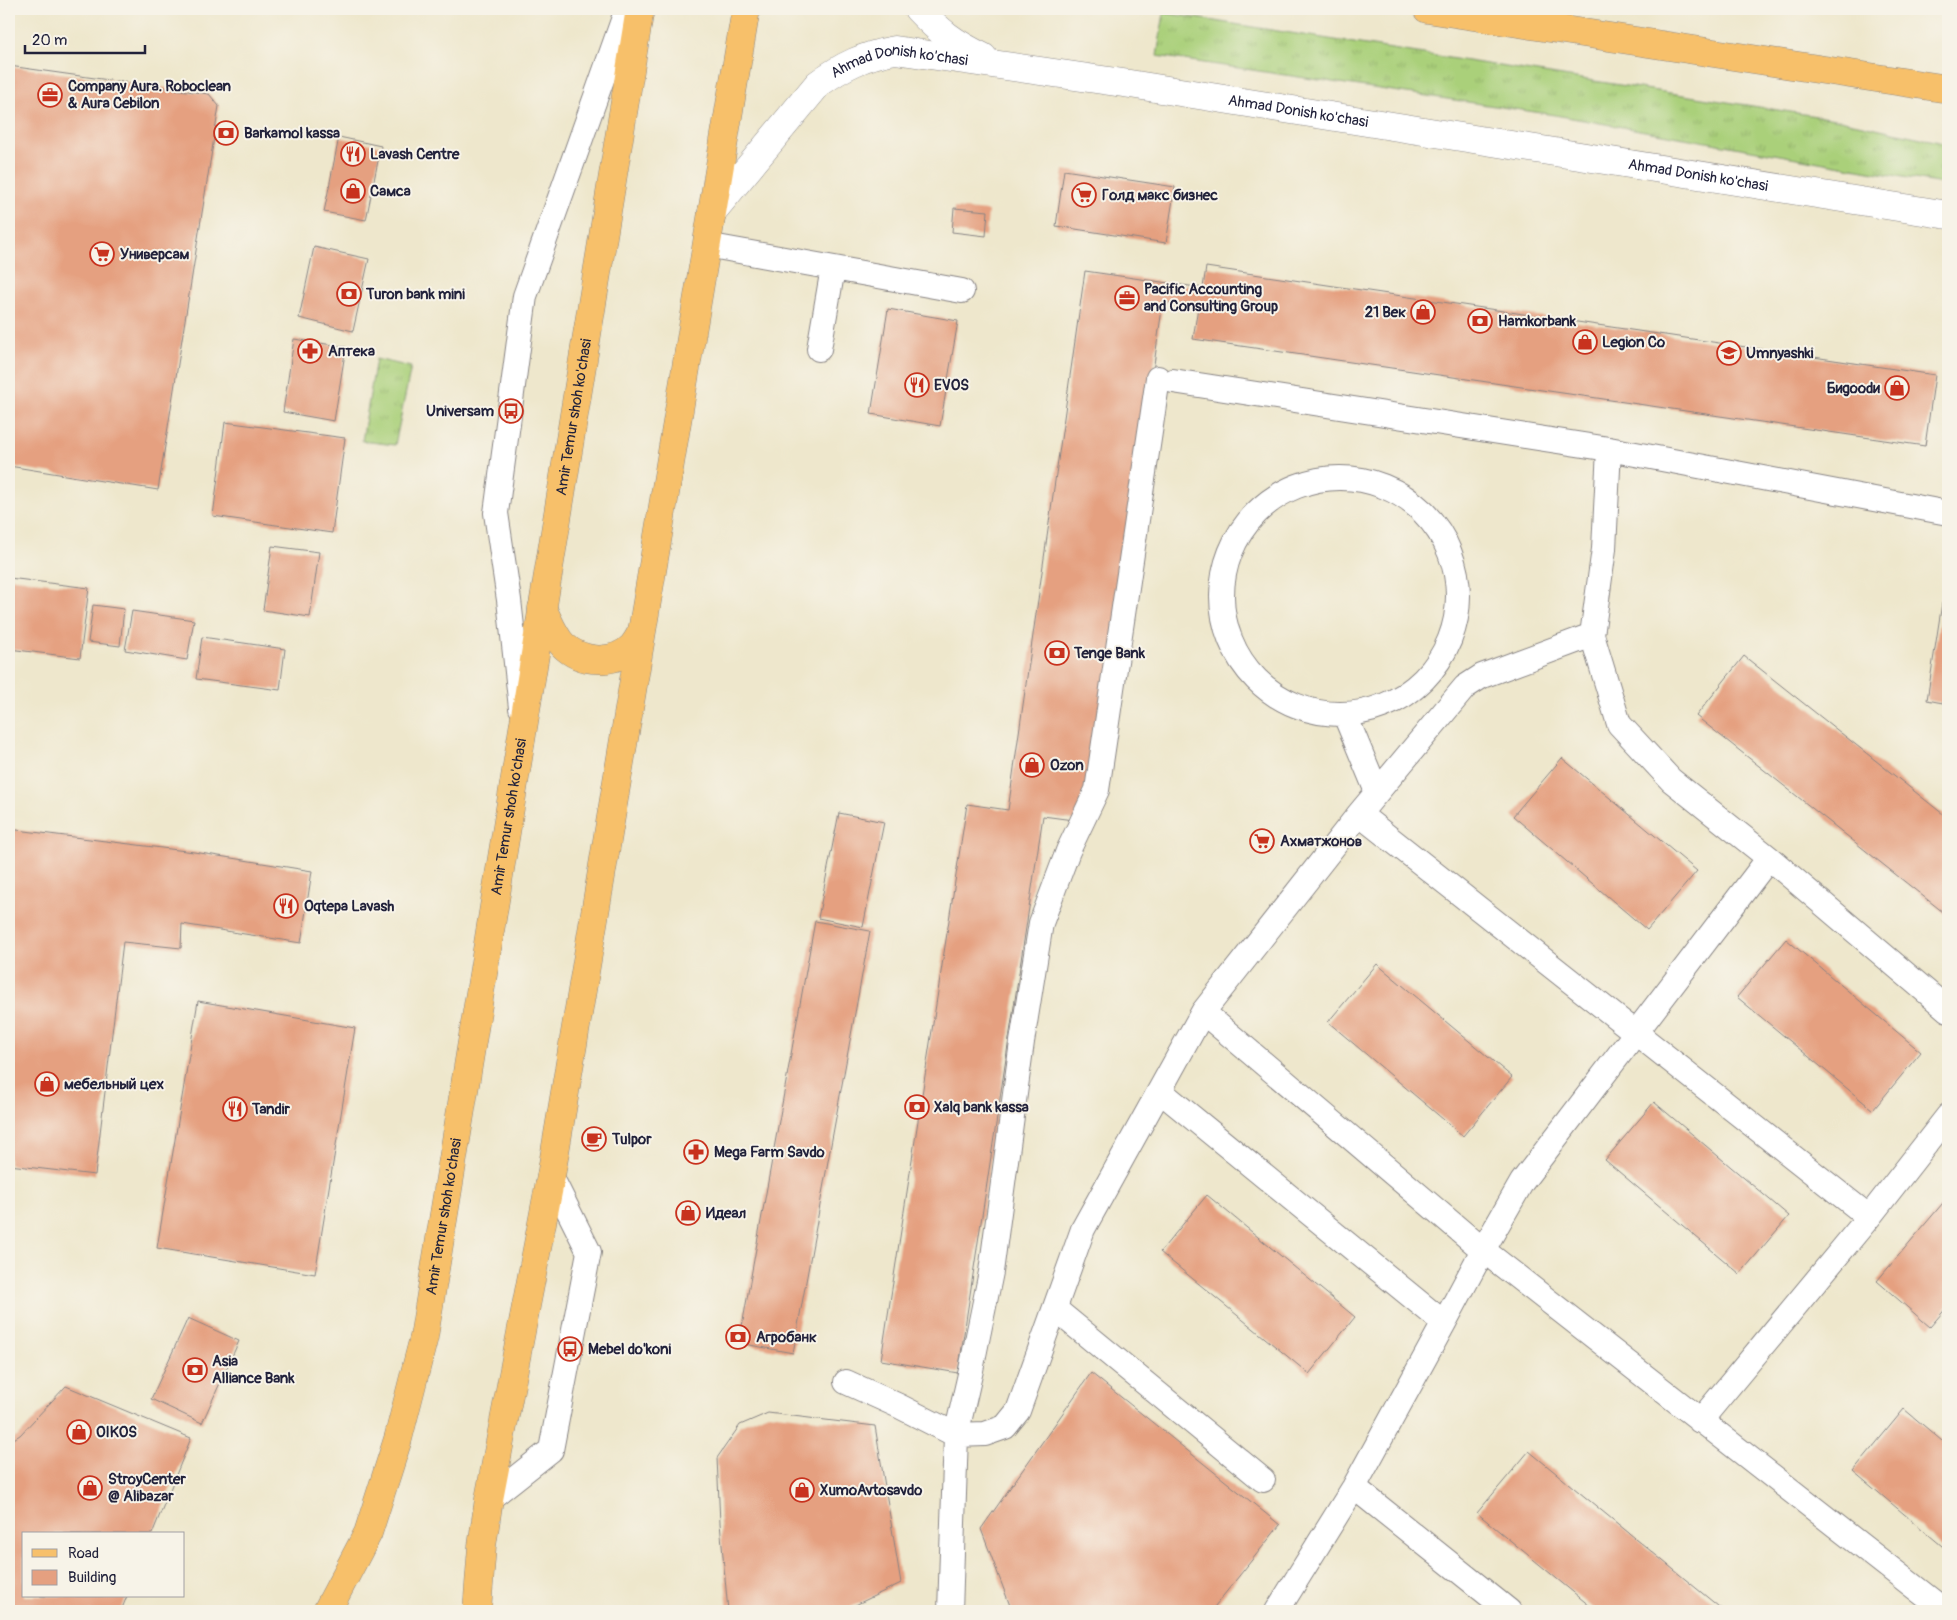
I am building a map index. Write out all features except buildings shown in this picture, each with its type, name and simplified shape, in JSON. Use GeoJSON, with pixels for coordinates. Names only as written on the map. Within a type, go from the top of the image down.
{"type":"FeatureCollection","features":[{"type":"Feature","properties":{"kind":"main road","name":"Amir Temur shoh ko'chasi"},"geometry":{"type":"LineString","coordinates":[[327,1611],[368,1533],[398,1439],[424,1337],[640,9]]}},
{"type":"Feature","properties":{"kind":"main road"},"geometry":{"type":"LineString","coordinates":[[477,1611],[482,1546],[489,1499],[550,1176],[746,9]]}},
{"type":"Feature","properties":{"kind":"main road"},"geometry":{"type":"LineString","coordinates":[[1428,9],[1948,89]]}},
{"type":"Feature","properties":{"kind":"main road"},"geometry":{"type":"LineString","coordinates":[[542,608],[563,644],[580,656],[599,660],[617,657],[633,646],[641,633]]}},
{"type":"Feature","properties":{"kind":"street"},"geometry":{"type":"LineString","coordinates":[[918,9],[936,28],[958,45],[983,57],[1010,66]]}},
{"type":"Feature","properties":{"kind":"street","name":"Ahmad Donish ko'chasi"},"geometry":{"type":"LineString","coordinates":[[712,212],[818,84],[835,71],[854,61],[895,50],[1010,66],[1948,215]]}},
{"type":"Feature","properties":{"kind":"lane"},"geometry":{"type":"LineString","coordinates":[[523,725],[509,600],[496,513],[525,296],[627,9]]}},
{"type":"Feature","properties":{"kind":"lane"},"geometry":{"type":"LineString","coordinates":[[706,244],[962,291]]}},
{"type":"Feature","properties":{"kind":"lane"},"geometry":{"type":"LineString","coordinates":[[819,349],[833,268]]}},
{"type":"Feature","properties":{"kind":"lane"},"geometry":{"type":"LineString","coordinates":[[950,1611],[956,1434],[991,1272],[1022,1042],[1041,923],[1068,851],[1097,790],[1166,379],[1609,449],[1948,513]]}},
{"type":"Feature","properties":{"kind":"lane"},"geometry":{"type":"LineString","coordinates":[[1609,449],[1604,549],[1592,635],[1619,724],[1671,780],[1769,858],[1948,1010]]}},
{"type":"Feature","properties":{"kind":"lane"},"geometry":{"type":"LineString","coordinates":[[1326,478],[1367,481],[1405,497],[1421,511],[1446,544],[1458,583],[1455,624],[1439,662],[1411,692],[1385,706],[1345,715],[1304,710],[1268,691],[1240,660],[1224,622],[1222,582],[1234,542],[1259,509],[1286,490],[1326,478]]}},
{"type":"Feature","properties":{"kind":"lane"},"geometry":{"type":"LineString","coordinates":[[846,1382],[956,1434],[985,1434],[1005,1427],[1018,1411],[1083,1229],[1203,1012],[1359,814],[1465,687],[1482,676],[1592,635]]}},
{"type":"Feature","properties":{"kind":"lane"},"geometry":{"type":"LineString","coordinates":[[1345,715],[1377,792]]}},
{"type":"Feature","properties":{"kind":"lane"},"geometry":{"type":"LineString","coordinates":[[1359,814],[1869,1217]]}},
{"type":"Feature","properties":{"kind":"lane"},"geometry":{"type":"LineString","coordinates":[[1278,1611],[1354,1487],[1482,1250],[1522,1182],[1769,858]]}},
{"type":"Feature","properties":{"kind":"lane"},"geometry":{"type":"LineString","coordinates":[[1203,1012],[1482,1250],[1945,1611]]}},
{"type":"Feature","properties":{"kind":"lane"},"geometry":{"type":"LineString","coordinates":[[1160,1091],[1444,1323]]}},
{"type":"Feature","properties":{"kind":"lane"},"geometry":{"type":"LineString","coordinates":[[1700,1421],[1869,1217],[1948,1116]]}},
{"type":"Feature","properties":{"kind":"lane"},"geometry":{"type":"LineString","coordinates":[[489,1499],[551,1450],[589,1252],[550,1176]]}},
{"type":"Feature","properties":{"kind":"lane"},"geometry":{"type":"LineString","coordinates":[[1055,1309],[1263,1480]]}},
{"type":"Feature","properties":{"kind":"lane"},"geometry":{"type":"LineString","coordinates":[[1354,1487],[1509,1611]]}},
{"type":"Feature","properties":{"kind":"green space"},"geometry":{"type":"Polygon","coordinates":[[[1164,13],[1835,119],[1948,144],[1948,185],[1555,115],[1157,56],[1164,13]]]}},
{"type":"Feature","properties":{"kind":"green space"},"geometry":{"type":"Polygon","coordinates":[[[376,359],[411,367],[395,445],[362,441],[376,359]]]}},
{"type":"Feature","properties":{"kind":"place","name":"Company Aura. Roboclean & Aura Cebilon"},"geometry":{"type":"Point","coordinates":[50,95]}},
{"type":"Feature","properties":{"kind":"place","name":"Barkamol kassa"},"geometry":{"type":"Point","coordinates":[226,133]}},
{"type":"Feature","properties":{"kind":"place","name":"Lavash Centre"},"geometry":{"type":"Point","coordinates":[353,154]}},
{"type":"Feature","properties":{"kind":"place","name":"Самса"},"geometry":{"type":"Point","coordinates":[353,191]}},
{"type":"Feature","properties":{"kind":"place","name":"Голд макс бизнес"},"geometry":{"type":"Point","coordinates":[1084,195]}},
{"type":"Feature","properties":{"kind":"place","name":"Универсам"},"geometry":{"type":"Point","coordinates":[102,254]}},
{"type":"Feature","properties":{"kind":"place","name":"Turon bank mini"},"geometry":{"type":"Point","coordinates":[349,294]}},
{"type":"Feature","properties":{"kind":"place","name":"Pacific Accounting and Consulting Group"},"geometry":{"type":"Point","coordinates":[1127,298]}},
{"type":"Feature","properties":{"kind":"place","name":"21 Век"},"geometry":{"type":"Point","coordinates":[1423,312]}},
{"type":"Feature","properties":{"kind":"place","name":"Hamkorbank"},"geometry":{"type":"Point","coordinates":[1480,321]}},
{"type":"Feature","properties":{"kind":"place","name":"Legion Co"},"geometry":{"type":"Point","coordinates":[1585,342]}},
{"type":"Feature","properties":{"kind":"place","name":"Аптека"},"geometry":{"type":"Point","coordinates":[310,351]}},
{"type":"Feature","properties":{"kind":"place","name":"Umnyashki"},"geometry":{"type":"Point","coordinates":[1729,353]}},
{"type":"Feature","properties":{"kind":"place","name":"EVOS"},"geometry":{"type":"Point","coordinates":[917,385]}},
{"type":"Feature","properties":{"kind":"place","name":"Биgoodи"},"geometry":{"type":"Point","coordinates":[1897,388]}},
{"type":"Feature","properties":{"kind":"place","name":"Universam"},"geometry":{"type":"Point","coordinates":[511,411]}},
{"type":"Feature","properties":{"kind":"place","name":"Tenge Bank"},"geometry":{"type":"Point","coordinates":[1057,653]}},
{"type":"Feature","properties":{"kind":"place","name":"Ozon"},"geometry":{"type":"Point","coordinates":[1032,765]}},
{"type":"Feature","properties":{"kind":"place","name":"Ахматжонов"},"geometry":{"type":"Point","coordinates":[1262,841]}},
{"type":"Feature","properties":{"kind":"place","name":"Oqtepa Lavash"},"geometry":{"type":"Point","coordinates":[286,906]}},
{"type":"Feature","properties":{"kind":"place","name":"мебельный цех"},"geometry":{"type":"Point","coordinates":[47,1084]}},
{"type":"Feature","properties":{"kind":"place","name":"Xalq bank kassa"},"geometry":{"type":"Point","coordinates":[917,1107]}},
{"type":"Feature","properties":{"kind":"place","name":"Tandir"},"geometry":{"type":"Point","coordinates":[235,1109]}},
{"type":"Feature","properties":{"kind":"place","name":"Tulpor"},"geometry":{"type":"Point","coordinates":[594,1139]}},
{"type":"Feature","properties":{"kind":"place","name":"Mega Farm Savdo"},"geometry":{"type":"Point","coordinates":[696,1152]}},
{"type":"Feature","properties":{"kind":"place","name":"Идеал"},"geometry":{"type":"Point","coordinates":[688,1213]}},
{"type":"Feature","properties":{"kind":"place","name":"Агробанк"},"geometry":{"type":"Point","coordinates":[738,1337]}},
{"type":"Feature","properties":{"kind":"place","name":"Mebel do'koni"},"geometry":{"type":"Point","coordinates":[570,1349]}},
{"type":"Feature","properties":{"kind":"place","name":"Asia Alliance Bank"},"geometry":{"type":"Point","coordinates":[195,1370]}},
{"type":"Feature","properties":{"kind":"place","name":"OIKOS"},"geometry":{"type":"Point","coordinates":[79,1432]}},
{"type":"Feature","properties":{"kind":"place","name":"StroyCenter @ Alibazar"},"geometry":{"type":"Point","coordinates":[90,1488]}},
{"type":"Feature","properties":{"kind":"place","name":"XumoAvtosavdo"},"geometry":{"type":"Point","coordinates":[802,1490]}}]}
